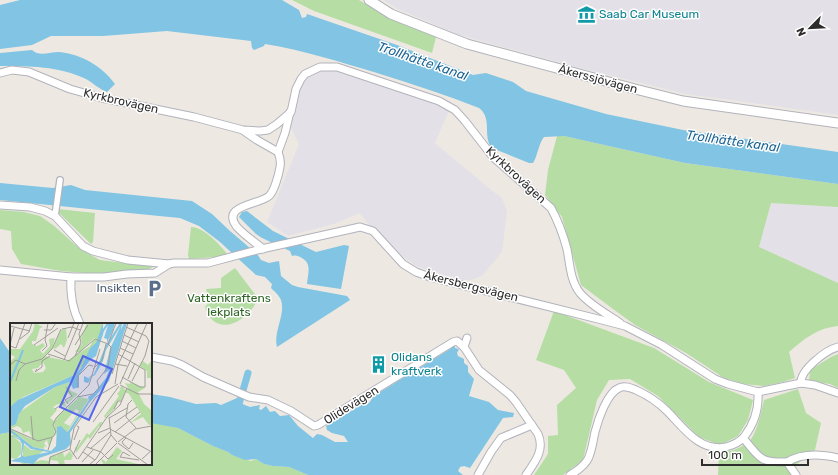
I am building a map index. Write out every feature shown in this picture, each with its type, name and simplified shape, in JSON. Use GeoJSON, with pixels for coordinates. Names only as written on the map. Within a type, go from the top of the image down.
{"type":"FeatureCollection","features":[{"type":"Feature","properties":{"kind":"street","name":"Åkerssjövägen"},"geometry":{"type":"LineString","coordinates":[[368,0],[391,14],[467,44],[662,96],[698,103],[838,123]]}},
{"type":"Feature","properties":{"kind":"street","name":"Kyrkbrovägen"},"geometry":{"type":"LineString","coordinates":[[243,130],[278,152],[285,133],[300,79],[312,70],[320,67],[328,66],[343,69],[439,100],[455,110],[493,157],[551,208],[564,239],[574,283],[580,293],[625,326]]}},
{"type":"Feature","properties":{"kind":"street","name":"Kyrkbrovägen"},"geometry":{"type":"LineString","coordinates":[[0,73],[12,70],[29,72],[76,91],[102,98],[194,117],[243,130],[268,130],[290,112]]}},
{"type":"Feature","properties":{"kind":"street"},"geometry":{"type":"LineString","coordinates":[[260,250],[237,227],[233,220],[233,214],[234,211],[240,208],[261,201],[268,197],[272,192],[280,167],[278,152]]}},
{"type":"Feature","properties":{"kind":"street"},"geometry":{"type":"LineString","coordinates":[[55,216],[60,180]]}},
{"type":"Feature","properties":{"kind":"street","name":"Åkersbergsvägen"},"geometry":{"type":"LineString","coordinates":[[0,205],[45,211],[55,216],[83,246],[93,251],[128,260],[169,264],[208,263],[360,227],[373,231],[403,264],[416,272],[430,277],[625,326],[668,349],[715,379],[728,384],[758,392],[801,383],[838,393]]}},
{"type":"Feature","properties":{"kind":"street"},"geometry":{"type":"LineString","coordinates":[[0,270],[71,277],[104,277],[127,274],[156,273],[169,264]]}},
{"type":"Feature","properties":{"kind":"street"},"geometry":{"type":"LineString","coordinates":[[71,277],[70,295],[80,323]]}},
{"type":"Feature","properties":{"kind":"street"},"geometry":{"type":"LineString","coordinates":[[467,338],[464,347],[479,370],[510,395],[532,425],[540,439],[540,453],[526,475]]}},
{"type":"Feature","properties":{"kind":"street","name":"Olidevägen"},"geometry":{"type":"LineString","coordinates":[[152,356],[182,365],[203,377],[237,390],[249,397],[268,400],[291,411],[314,426],[318,425],[453,342],[457,341],[464,347]]}},
{"type":"Feature","properties":{"kind":"street"},"geometry":{"type":"LineString","coordinates":[[801,383],[801,378],[804,372],[824,354],[838,347]]}},
{"type":"Feature","properties":{"kind":"street"},"geometry":{"type":"LineString","coordinates":[[570,475],[582,467],[588,458],[595,430],[606,403],[610,395],[620,387],[630,387],[645,395],[666,409],[686,431],[700,443],[718,448],[731,446],[743,438],[751,428],[759,404],[758,392]]}},
{"type":"Feature","properties":{"kind":"street"},"geometry":{"type":"LineString","coordinates":[[478,475],[501,438],[532,425]]}},
{"type":"Feature","properties":{"kind":"street"},"geometry":{"type":"LineString","coordinates":[[743,438],[754,454],[770,462],[787,462],[798,456],[807,455],[838,458]]}},
{"type":"Feature","properties":{"kind":"street"},"geometry":{"type":"LineString","coordinates":[[787,462],[796,475]]}},
{"type":"Feature","properties":{"kind":"shaded area"},"geometry":{"type":"Polygon","coordinates":[[[383,0],[838,0],[838,115],[686,94],[572,66],[456,34],[398,9],[383,0]]]}},
{"type":"Feature","properties":{"kind":"shaded area"},"geometry":{"type":"Polygon","coordinates":[[[328,68],[337,69],[431,101],[449,111],[435,143],[502,198],[507,211],[502,252],[483,275],[472,280],[459,280],[416,266],[401,255],[369,225],[360,213],[334,224],[288,236],[267,222],[299,144],[289,124],[300,86],[305,79],[315,72],[328,68]]]}},
{"type":"Feature","properties":{"kind":"shaded area"},"geometry":{"type":"Polygon","coordinates":[[[771,203],[838,207],[838,283],[759,247],[771,203]]]}},
{"type":"Feature","properties":{"kind":"green space"},"geometry":{"type":"Polygon","coordinates":[[[292,0],[359,0],[386,17],[436,37],[432,53],[314,11],[292,0]]]}},
{"type":"Feature","properties":{"kind":"green space"},"geometry":{"type":"Polygon","coordinates":[[[557,136],[564,136],[685,163],[838,184],[838,207],[771,203],[759,247],[838,283],[838,326],[830,327],[817,332],[789,352],[795,378],[764,386],[743,384],[724,378],[686,353],[635,325],[581,285],[562,217],[545,195],[548,170],[557,136]]]}},
{"type":"Feature","properties":{"kind":"green space"},"geometry":{"type":"Polygon","coordinates":[[[58,209],[95,213],[93,242],[91,244],[57,211],[58,209]]]}},
{"type":"Feature","properties":{"kind":"green space"},"geometry":{"type":"Polygon","coordinates":[[[0,210],[24,212],[40,216],[53,225],[80,249],[100,260],[153,267],[149,269],[97,274],[61,271],[21,264],[12,249],[11,231],[0,229],[0,210]]]}},
{"type":"Feature","properties":{"kind":"green space"},"geometry":{"type":"Polygon","coordinates":[[[191,227],[206,233],[228,255],[189,259],[188,255],[191,227]]]}},
{"type":"Feature","properties":{"kind":"green space","name":"Vattenkraftens lekplats"},"geometry":{"type":"Polygon","coordinates":[[[235,268],[258,298],[248,314],[240,320],[232,324],[224,325],[216,323],[210,317],[205,307],[209,302],[206,289],[221,288],[221,278],[235,268]]]}},
{"type":"Feature","properties":{"kind":"green space"},"geometry":{"type":"Polygon","coordinates":[[[554,311],[654,348],[709,382],[753,400],[748,420],[738,436],[720,445],[699,437],[658,396],[630,379],[609,380],[597,400],[583,460],[563,475],[534,475],[548,454],[548,436],[558,435],[557,405],[576,388],[564,370],[536,360],[554,311]]]}},
{"type":"Feature","properties":{"kind":"green space"},"geometry":{"type":"Polygon","coordinates":[[[838,354],[838,388],[830,384],[809,381],[810,370],[838,354]]]}},
{"type":"Feature","properties":{"kind":"green space"},"geometry":{"type":"Polygon","coordinates":[[[798,389],[806,413],[821,423],[815,450],[800,462],[789,468],[793,475],[718,475],[719,452],[728,452],[736,449],[745,445],[751,439],[761,414],[764,400],[798,389]]]}},
{"type":"Feature","properties":{"kind":"green space"},"geometry":{"type":"Polygon","coordinates":[[[152,422],[178,428],[232,455],[251,461],[256,459],[264,464],[273,466],[289,467],[308,475],[0,475],[0,434],[10,432],[10,465],[152,465],[152,422]]]}},
{"type":"Feature","properties":{"kind":"water","name":"Trollhätte kanal"},"geometry":{"type":"Polygon","coordinates":[[[20,0],[282,0],[299,10],[302,18],[306,17],[307,14],[397,45],[473,75],[486,73],[513,82],[526,91],[606,114],[683,130],[838,152],[838,184],[685,163],[564,136],[544,137],[540,143],[533,163],[529,163],[492,148],[488,139],[486,117],[479,108],[403,81],[307,53],[265,44],[264,46],[254,50],[252,48],[251,41],[167,31],[103,36],[51,36],[32,45],[0,49],[0,5],[20,0]]]}},
{"type":"Feature","properties":{"kind":"water"},"geometry":{"type":"Polygon","coordinates":[[[32,50],[41,54],[59,52],[83,58],[97,66],[115,84],[107,92],[86,79],[65,71],[33,67],[0,66],[0,53],[32,50]]]}},
{"type":"Feature","properties":{"kind":"water"},"geometry":{"type":"Polygon","coordinates":[[[0,183],[53,188],[71,185],[85,190],[192,201],[212,214],[257,254],[261,260],[269,263],[279,261],[281,276],[292,285],[347,296],[350,300],[277,347],[276,341],[282,305],[279,296],[271,288],[272,284],[265,277],[256,275],[220,242],[199,226],[180,218],[0,200],[0,183]]]}},
{"type":"Feature","properties":{"kind":"water"},"geometry":{"type":"Polygon","coordinates":[[[247,211],[273,231],[316,252],[344,245],[349,246],[341,289],[307,284],[309,269],[305,260],[297,256],[292,256],[290,251],[256,234],[239,217],[242,212],[247,211]]]}},
{"type":"Feature","properties":{"kind":"water"},"geometry":{"type":"Polygon","coordinates":[[[0,338],[10,353],[10,432],[0,434],[0,338]]]}},
{"type":"Feature","properties":{"kind":"water"},"geometry":{"type":"Polygon","coordinates":[[[455,344],[455,348],[459,349],[457,353],[458,356],[464,359],[464,363],[468,366],[468,372],[474,379],[469,396],[489,402],[498,410],[514,413],[513,417],[503,418],[470,468],[464,466],[460,467],[458,471],[463,475],[308,475],[289,467],[264,464],[256,459],[245,460],[178,428],[152,423],[152,394],[196,404],[216,403],[221,405],[237,398],[240,403],[250,407],[260,405],[259,409],[261,410],[266,406],[270,412],[275,411],[280,416],[289,415],[298,426],[313,438],[317,434],[335,442],[348,442],[344,436],[327,430],[326,426],[361,405],[365,405],[371,401],[372,397],[450,349],[455,344]]]}},
{"type":"Feature","properties":{"kind":"waterway"},"geometry":{"type":"LineString","coordinates":[[237,411],[248,373]]}},
{"type":"Feature","properties":{"kind":"place","name":"Saab Car Museum"},"geometry":{"type":"Point","coordinates":[586,14]}},
{"type":"Feature","properties":{"kind":"place","name":"Insikten"},"geometry":{"type":"Point","coordinates":[154,288]}},
{"type":"Feature","properties":{"kind":"place","name":"Olidans kraftverk"},"geometry":{"type":"Point","coordinates":[378,364]}}]}
